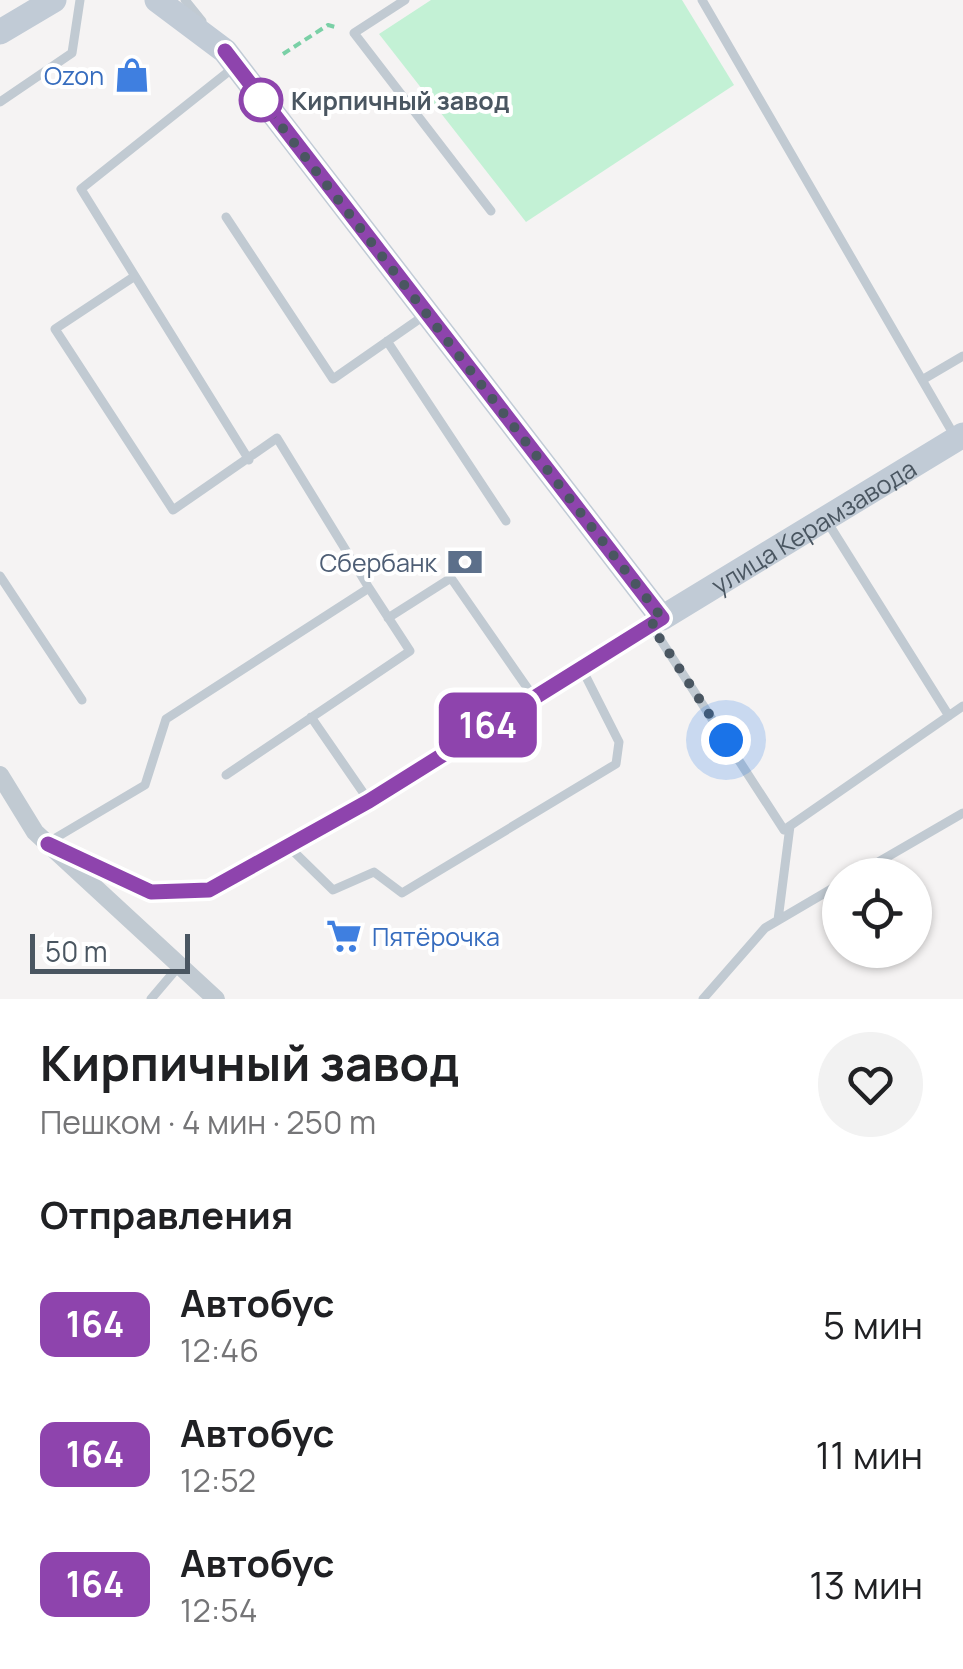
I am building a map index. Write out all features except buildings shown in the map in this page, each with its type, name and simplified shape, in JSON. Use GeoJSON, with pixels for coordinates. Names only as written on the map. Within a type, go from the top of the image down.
{"type":"FeatureCollection","features":[{"type":"Feature","properties":{"kind":"street"},"geometry":{"type":"LineString","coordinates":[[0,32],[54,0]]}},
{"type":"Feature","properties":{"kind":"street"},"geometry":{"type":"LineString","coordinates":[[158,0],[230,58],[657,622]]}},
{"type":"Feature","properties":{"kind":"street","name":"улица Керамзавода"},"geometry":{"type":"LineString","coordinates":[[48,844],[151,892],[209,890],[369,801],[533,696],[960,437]]}},
{"type":"Feature","properties":{"kind":"street"},"geometry":{"type":"LineString","coordinates":[[0,775],[48,844],[216,999]]}},
{"type":"Feature","properties":{"kind":"lane"},"geometry":{"type":"LineString","coordinates":[[0,102],[72,53],[80,0]]}},
{"type":"Feature","properties":{"kind":"lane"},"geometry":{"type":"LineString","coordinates":[[185,0],[230,58],[81,188],[249,460]]}},
{"type":"Feature","properties":{"kind":"lane"},"geometry":{"type":"LineString","coordinates":[[406,0],[354,33],[491,212]]}},
{"type":"Feature","properties":{"kind":"lane"},"geometry":{"type":"LineString","coordinates":[[702,0],[922,380],[960,437]]}},
{"type":"Feature","properties":{"kind":"lane"},"geometry":{"type":"LineString","coordinates":[[226,217],[333,379],[427,314]]}},
{"type":"Feature","properties":{"kind":"lane"},"geometry":{"type":"LineString","coordinates":[[135,276],[56,329],[173,510],[277,438],[410,651],[226,774]]}},
{"type":"Feature","properties":{"kind":"lane"},"geometry":{"type":"LineString","coordinates":[[387,341],[506,521]]}},
{"type":"Feature","properties":{"kind":"lane"},"geometry":{"type":"LineString","coordinates":[[922,380],[963,356]]}},
{"type":"Feature","properties":{"kind":"lane"},"geometry":{"type":"LineString","coordinates":[[826,520],[949,716]]}},
{"type":"Feature","properties":{"kind":"lane"},"geometry":{"type":"LineString","coordinates":[[0,576],[82,700]]}},
{"type":"Feature","properties":{"kind":"lane"},"geometry":{"type":"LineString","coordinates":[[388,618],[451,578],[533,696]]}},
{"type":"Feature","properties":{"kind":"lane"},"geometry":{"type":"LineString","coordinates":[[48,844],[145,785],[166,719],[369,588]]}},
{"type":"Feature","properties":{"kind":"lane"},"geometry":{"type":"LineString","coordinates":[[657,622],[784,830],[963,706]]}},
{"type":"Feature","properties":{"kind":"lane"},"geometry":{"type":"LineString","coordinates":[[288,846],[333,890],[374,872],[402,893],[616,764],[619,742],[581,667]]}},
{"type":"Feature","properties":{"kind":"lane"},"geometry":{"type":"LineString","coordinates":[[311,717],[369,801]]}},
{"type":"Feature","properties":{"kind":"lane"},"geometry":{"type":"LineString","coordinates":[[885,858],[963,813]]}},
{"type":"Feature","properties":{"kind":"lane"},"geometry":{"type":"LineString","coordinates":[[778,920],[790,826]]}},
{"type":"Feature","properties":{"kind":"lane"},"geometry":{"type":"LineString","coordinates":[[704,999],[765,928],[822,894]]}},
{"type":"Feature","properties":{"kind":"lane"},"geometry":{"type":"LineString","coordinates":[[151,999],[180,966]]}},
{"type":"Feature","properties":{"kind":"path"},"geometry":{"type":"LineString","coordinates":[[283,54],[328,25],[354,33]]}},
{"type":"Feature","properties":{"kind":"green space"},"geometry":{"type":"Polygon","coordinates":[[[431,0],[682,0],[734,85],[526,222],[379,34],[431,0]]]}},
{"type":"Feature","properties":{"kind":"bus line","name":"164"},"geometry":{"type":"LineString","coordinates":[[48,844],[151,892],[209,890],[369,801],[662,618],[225,51]]}},
{"type":"Feature","properties":{"kind":"place","name":"Ozon"},"geometry":{"type":"Point","coordinates":[132,75]}},
{"type":"Feature","properties":{"kind":"place","name":"Кирпичный завод"},"geometry":{"type":"Point","coordinates":[261,100]}},
{"type":"Feature","properties":{"kind":"place","name":"Сбербанк"},"geometry":{"type":"Point","coordinates":[465,562]}},
{"type":"Feature","properties":{"kind":"place","name":"Пятёрочка"},"geometry":{"type":"Point","coordinates":[344,936]}},
{"type":"Feature","properties":{"kind":"route"},"geometry":{"type":"LineString","coordinates":[[261,100],[662,618],[651,625],[726,740]]}}]}
